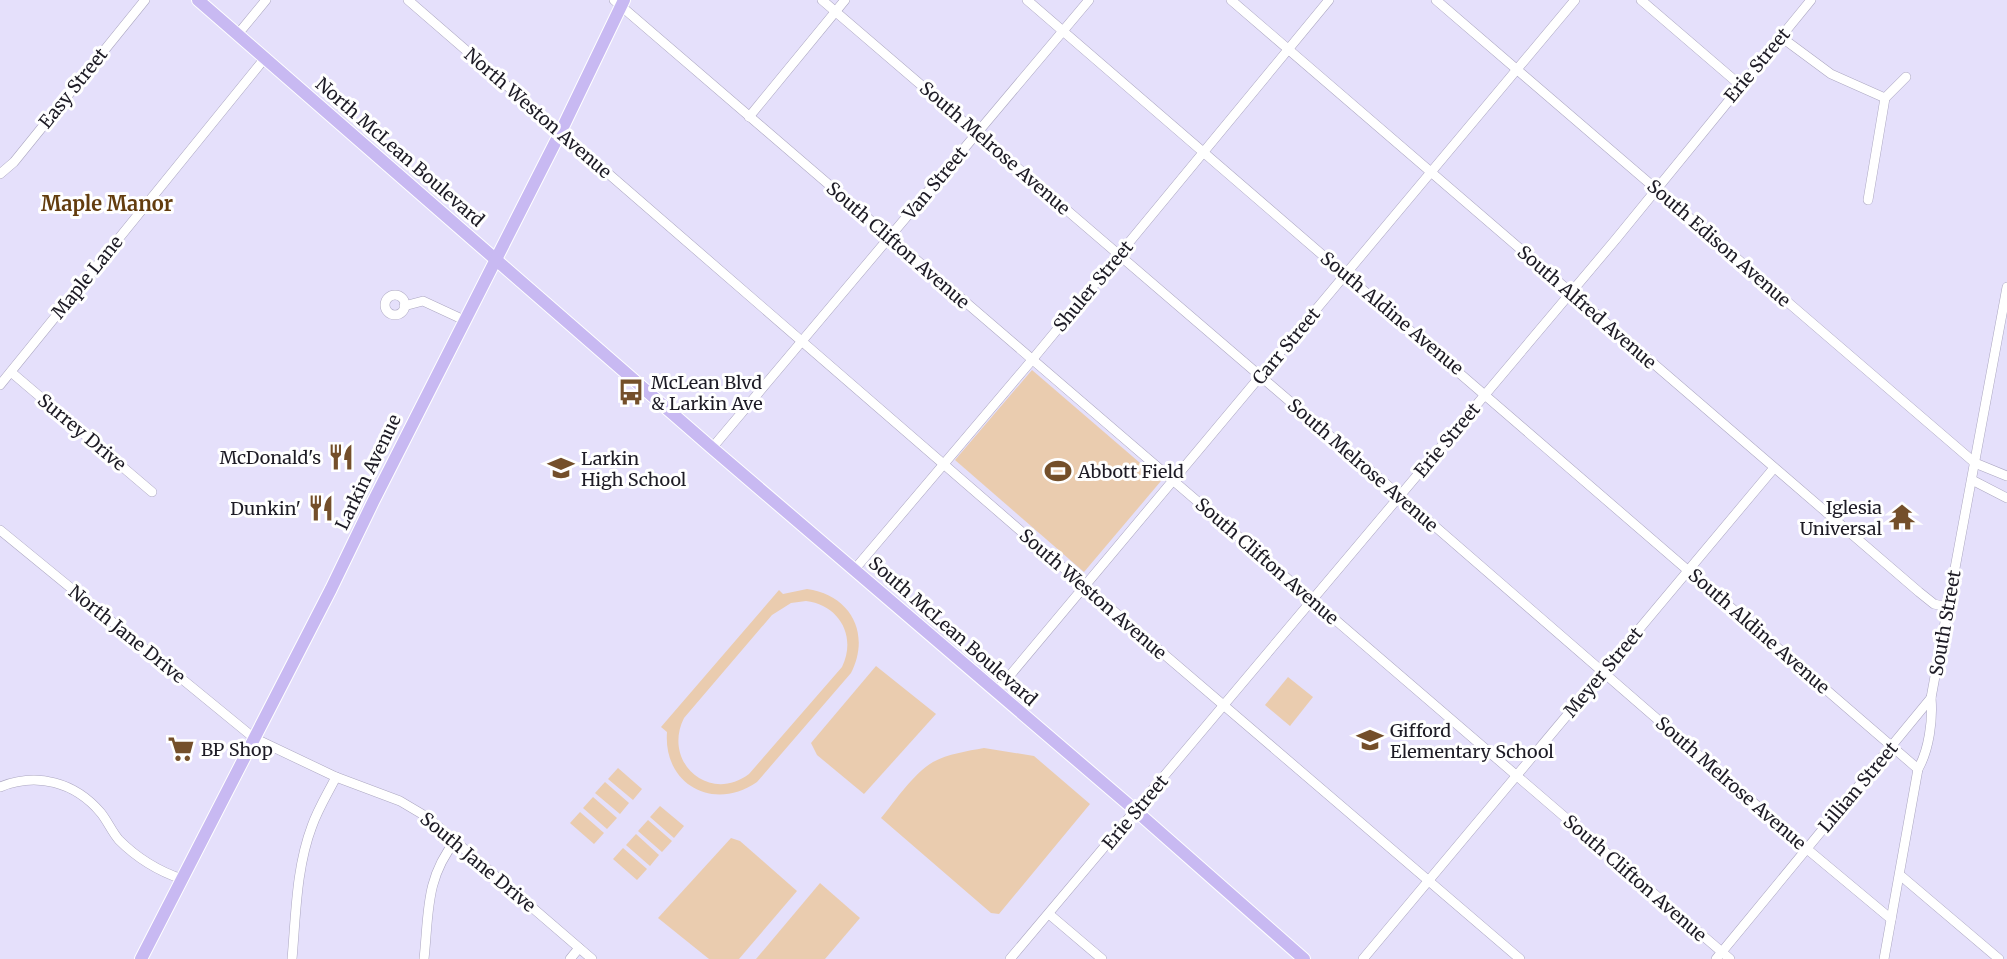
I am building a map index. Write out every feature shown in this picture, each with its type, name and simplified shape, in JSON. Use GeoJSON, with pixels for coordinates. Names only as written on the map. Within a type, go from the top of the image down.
{"type":"FeatureCollection","features":[{"type":"Feature","properties":{"kind":"main road","name":"North McLean Boulevard"},"geometry":{"type":"LineString","coordinates":[[198,0],[578,332]]}},
{"type":"Feature","properties":{"kind":"main road","name":"Larkin Avenue"},"geometry":{"type":"LineString","coordinates":[[141,959],[331,589],[464,320],[561,131],[620,2]]}},
{"type":"Feature","properties":{"kind":"main road","name":"South McLean Boulevard"},"geometry":{"type":"LineString","coordinates":[[578,332],[1136,811],[1304,959]]}},
{"type":"Feature","properties":{"kind":"street","name":"Easy Street"},"geometry":{"type":"LineString","coordinates":[[0,174],[14,162],[145,0]]}},
{"type":"Feature","properties":{"kind":"street"},"geometry":{"type":"LineString","coordinates":[[238,34],[266,0]]}},
{"type":"Feature","properties":{"kind":"street","name":"North Weston Avenue"},"geometry":{"type":"LineString","coordinates":[[408,0],[668,226]]}},
{"type":"Feature","properties":{"kind":"street","name":"South Melrose Avenue"},"geometry":{"type":"LineString","coordinates":[[822,0],[1400,496],[1602,673],[1891,919]]}},
{"type":"Feature","properties":{"kind":"street"},"geometry":{"type":"LineString","coordinates":[[749,117],[845,0]]}},
{"type":"Feature","properties":{"kind":"street","name":"South Aldine Avenue"},"geometry":{"type":"LineString","coordinates":[[1027,0],[1918,769]]}},
{"type":"Feature","properties":{"kind":"street","name":"Van Street"},"geometry":{"type":"LineString","coordinates":[[712,448],[1089,0]]}},
{"type":"Feature","properties":{"kind":"street","name":"South Alfred Avenue"},"geometry":{"type":"LineString","coordinates":[[1231,0],[1934,604],[1947,607]]}},
{"type":"Feature","properties":{"kind":"street","name":"Shuler Street"},"geometry":{"type":"LineString","coordinates":[[854,570],[1032,360],[1329,0]]}},
{"type":"Feature","properties":{"kind":"street","name":"South Edison Avenue"},"geometry":{"type":"LineString","coordinates":[[1436,0],[1975,463],[2007,476]]}},
{"type":"Feature","properties":{"kind":"street","name":"Carr Street"},"geometry":{"type":"LineString","coordinates":[[996,692],[1575,0]]}},
{"type":"Feature","properties":{"kind":"street"},"geometry":{"type":"LineString","coordinates":[[1641,0],[1740,85]]}},
{"type":"Feature","properties":{"kind":"street"},"geometry":{"type":"LineString","coordinates":[[1795,0],[1808,4]]}},
{"type":"Feature","properties":{"kind":"street","name":"South Clifton Avenue"},"geometry":{"type":"LineString","coordinates":[[620,2],[749,117],[1516,776],[1719,956],[1730,959]]}},
{"type":"Feature","properties":{"kind":"street","name":"Erie Street"},"geometry":{"type":"LineString","coordinates":[[1010,959],[1486,394],[1808,4]]}},
{"type":"Feature","properties":{"kind":"street"},"geometry":{"type":"LineString","coordinates":[[1781,37],[1831,74],[1885,98]]}},
{"type":"Feature","properties":{"kind":"street","name":"Maple Lane"},"geometry":{"type":"LineString","coordinates":[[0,385],[265,58]]}},
{"type":"Feature","properties":{"kind":"street"},"geometry":{"type":"LineString","coordinates":[[1868,200],[1885,98],[1906,77]]}},
{"type":"Feature","properties":{"kind":"street","name":"South Weston Avenue"},"geometry":{"type":"LineString","coordinates":[[668,226],[1520,959]]}},
{"type":"Feature","properties":{"kind":"street","name":"South Street"},"geometry":{"type":"LineString","coordinates":[[1884,959],[1918,769],[1924,760],[1932,711],[1931,698],[2007,287]]}},
{"type":"Feature","properties":{"kind":"street"},"geometry":{"type":"LineString","coordinates":[[404,306],[423,301],[464,320]]}},
{"type":"Feature","properties":{"kind":"street","name":"Surrey Drive"},"geometry":{"type":"LineString","coordinates":[[11,372],[152,492]]}},
{"type":"Feature","properties":{"kind":"street","name":"Meyer Street"},"geometry":{"type":"LineString","coordinates":[[1363,959],[1774,468]]}},
{"type":"Feature","properties":{"kind":"street"},"geometry":{"type":"LineString","coordinates":[[1972,480],[2007,498]]}},
{"type":"Feature","properties":{"kind":"street","name":"North Jane Drive"},"geometry":{"type":"LineString","coordinates":[[0,530],[254,738]]}},
{"type":"Feature","properties":{"kind":"street","name":"Lillian Street"},"geometry":{"type":"LineString","coordinates":[[1719,956],[1931,698]]}},
{"type":"Feature","properties":{"kind":"street","name":"South Jane Drive"},"geometry":{"type":"LineString","coordinates":[[254,738],[336,777],[382,794],[427,817],[592,959]]}},
{"type":"Feature","properties":{"kind":"street"},"geometry":{"type":"LineString","coordinates":[[292,959],[299,880],[304,853],[311,827],[336,777]]}},
{"type":"Feature","properties":{"kind":"street"},"geometry":{"type":"LineString","coordinates":[[0,787],[17,782],[43,780],[71,789],[96,808],[114,834],[129,849],[152,866],[182,879]]}},
{"type":"Feature","properties":{"kind":"street"},"geometry":{"type":"LineString","coordinates":[[424,959],[433,879],[439,864],[456,840]]}},
{"type":"Feature","properties":{"kind":"street"},"geometry":{"type":"LineString","coordinates":[[1900,874],[1999,959]]}},
{"type":"Feature","properties":{"kind":"street"},"geometry":{"type":"LineString","coordinates":[[1049,914],[1102,959]]}},
{"type":"Feature","properties":{"kind":"street"},"geometry":{"type":"LineString","coordinates":[[570,959],[579,948]]}},
{"type":"Feature","properties":{"kind":"shaded area","name":"Abbott Field"},"geometry":{"type":"Polygon","coordinates":[[[1032,370],[1161,481],[1084,572],[955,460],[1032,370]]]}},
{"type":"Feature","properties":{"kind":"shaded area"},"geometry":{"type":"Polygon","coordinates":[[[807,589],[835,599],[846,608],[853,619],[859,644],[851,673],[757,782],[741,791],[724,794],[709,793],[694,788],[682,779],[673,766],[668,751],[667,732],[661,727],[779,590],[783,594],[807,589]],[[806,601],[791,603],[772,615],[684,718],[679,734],[679,750],[684,763],[693,774],[705,781],[719,784],[734,782],[749,774],[842,667],[846,655],[846,634],[836,615],[818,604],[806,601]]]}},
{"type":"Feature","properties":{"kind":"shaded area"},"geometry":{"type":"Polygon","coordinates":[[[876,666],[936,714],[864,794],[817,755],[811,743],[876,666]]]}},
{"type":"Feature","properties":{"kind":"shaded area"},"geometry":{"type":"Polygon","coordinates":[[[1288,677],[1313,697],[1290,726],[1265,705],[1288,677]]]}},
{"type":"Feature","properties":{"kind":"shaded area"},"geometry":{"type":"Polygon","coordinates":[[[984,748],[1034,756],[1090,804],[999,914],[991,913],[881,818],[925,767],[951,755],[984,748]]]}},
{"type":"Feature","properties":{"kind":"shaded area"},"geometry":{"type":"Polygon","coordinates":[[[618,768],[642,789],[633,800],[608,779],[618,768]]]}},
{"type":"Feature","properties":{"kind":"shaded area"},"geometry":{"type":"Polygon","coordinates":[[[605,782],[629,803],[620,814],[595,793],[605,782]]]}},
{"type":"Feature","properties":{"kind":"shaded area"},"geometry":{"type":"Polygon","coordinates":[[[593,797],[617,818],[607,829],[583,808],[593,797]]]}},
{"type":"Feature","properties":{"kind":"shaded area"},"geometry":{"type":"Polygon","coordinates":[[[660,806],[684,826],[674,838],[650,817],[660,806]]]}},
{"type":"Feature","properties":{"kind":"shaded area"},"geometry":{"type":"Polygon","coordinates":[[[580,812],[604,833],[594,844],[570,823],[580,812]]]}},
{"type":"Feature","properties":{"kind":"shaded area"},"geometry":{"type":"Polygon","coordinates":[[[648,820],[672,841],[662,852],[638,831],[648,820]]]}},
{"type":"Feature","properties":{"kind":"shaded area"},"geometry":{"type":"Polygon","coordinates":[[[636,834],[659,855],[650,866],[626,845],[636,834]]]}},
{"type":"Feature","properties":{"kind":"shaded area"},"geometry":{"type":"Polygon","coordinates":[[[731,838],[740,841],[797,891],[739,959],[709,959],[658,918],[731,838]]]}},
{"type":"Feature","properties":{"kind":"shaded area"},"geometry":{"type":"Polygon","coordinates":[[[623,848],[647,869],[637,880],[613,859],[623,848]]]}},
{"type":"Feature","properties":{"kind":"shaded area"},"geometry":{"type":"Polygon","coordinates":[[[820,883],[860,918],[825,959],[756,959],[820,883]]]}},
{"type":"Feature","properties":{"kind":"place","name":"McLean Blvd & Larkin Ave"},"geometry":{"type":"Point","coordinates":[631,392]}},
{"type":"Feature","properties":{"kind":"place","name":"McDonald's"},"geometry":{"type":"Point","coordinates":[341,457]}},
{"type":"Feature","properties":{"kind":"place","name":"Larkin High School"},"geometry":{"type":"Point","coordinates":[561,468]}},
{"type":"Feature","properties":{"kind":"place","name":"Abbott Field"},"geometry":{"type":"Point","coordinates":[1058,471]}},
{"type":"Feature","properties":{"kind":"place","name":"Dunkin'"},"geometry":{"type":"Point","coordinates":[321,508]}},
{"type":"Feature","properties":{"kind":"place","name":"Iglesia Universal"},"geometry":{"type":"Point","coordinates":[1902,517]}},
{"type":"Feature","properties":{"kind":"place","name":"Gifford Elementary School"},"geometry":{"type":"Point","coordinates":[1370,740]}},
{"type":"Feature","properties":{"kind":"place","name":"BP Shop"},"geometry":{"type":"Point","coordinates":[181,749]}},
{"type":"Feature","properties":{"kind":"district","name":"Maple Manor"},"geometry":{"type":"Point","coordinates":[107,203]}}]}
